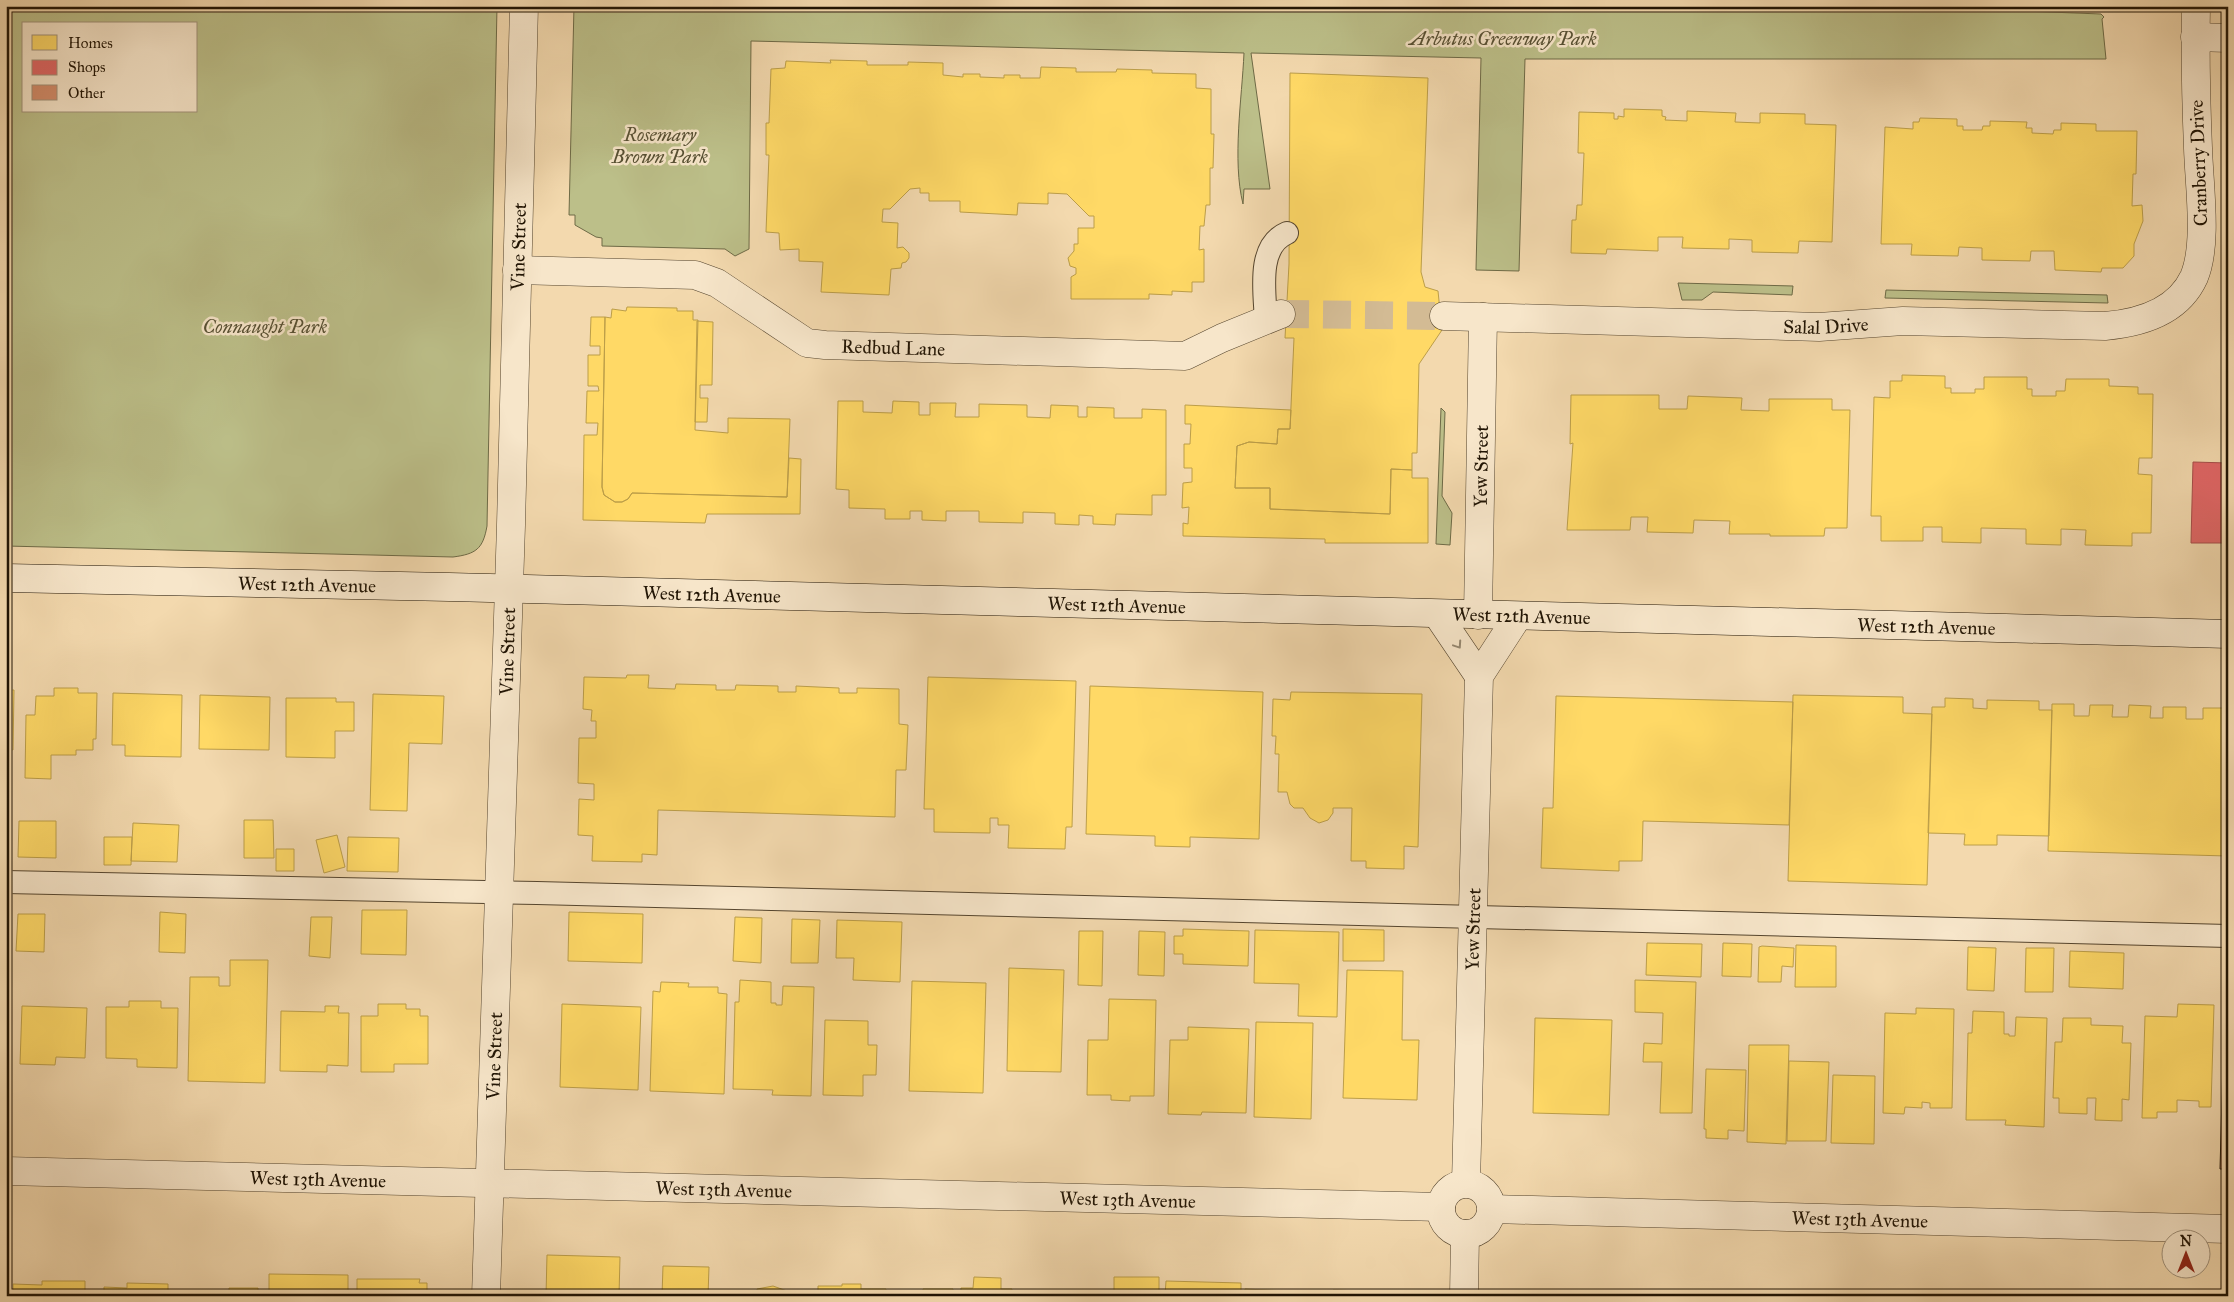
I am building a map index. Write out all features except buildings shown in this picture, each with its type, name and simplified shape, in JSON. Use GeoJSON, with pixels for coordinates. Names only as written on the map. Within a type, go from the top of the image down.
{"type":"FeatureCollection","features":[{"type":"Feature","properties":{"kind":"street","name":"Vine Street"},"geometry":{"type":"LineString","coordinates":[[486,1296],[518,270],[524,6]]}},
{"type":"Feature","properties":{"kind":"street","name":"Cranberry Drive"},"geometry":{"type":"LineString","coordinates":[[2166,309],[2182,296],[2194,276],[2201,246],[2195,84],[2196,6]]}},
{"type":"Feature","properties":{"kind":"street"},"geometry":{"type":"LineString","coordinates":[[2196,37],[2228,38]]}},
{"type":"Feature","properties":{"kind":"street","name":"Redbud Lane"},"geometry":{"type":"LineString","coordinates":[[518,270],[695,275],[717,284],[807,343],[825,345],[1185,356],[1222,338],[1274,318]]}},
{"type":"Feature","properties":{"kind":"street","name":"Salal Drive"},"geometry":{"type":"LineString","coordinates":[[1483,317],[1819,327],[1903,321],[2105,326],[2127,324],[2166,309]]}},
{"type":"Feature","properties":{"kind":"street"},"geometry":{"type":"LineString","coordinates":[[1444,316],[1483,317]]}},
{"type":"Feature","properties":{"kind":"street","name":"Yew Street"},"geometry":{"type":"LineString","coordinates":[[1478,615],[1483,317]]}},
{"type":"Feature","properties":{"kind":"street","name":"West 12th Avenue"},"geometry":{"type":"LineString","coordinates":[[6,578],[508,589],[2228,634]]}},
{"type":"Feature","properties":{"kind":"street"},"geometry":{"type":"LineString","coordinates":[[1437,614],[1479,676],[1518,616]]}},
{"type":"Feature","properties":{"kind":"street","name":"Yew Street"},"geometry":{"type":"LineString","coordinates":[[1466,1184],[1479,676]]}},
{"type":"Feature","properties":{"kind":"street","name":"West 13th Avenue"},"geometry":{"type":"LineString","coordinates":[[6,1171],[1441,1208]]}},
{"type":"Feature","properties":{"kind":"street"},"geometry":{"type":"LineString","coordinates":[[1466,1184],[1481,1188],[1487,1194],[1492,1209],[1486,1224],[1480,1230],[1465,1234],[1450,1229],[1445,1223],[1441,1208],[1446,1193],[1452,1188],[1466,1184]]}},
{"type":"Feature","properties":{"kind":"street","name":"West 13th Avenue"},"geometry":{"type":"LineString","coordinates":[[1492,1209],[2228,1229]]}},
{"type":"Feature","properties":{"kind":"street"},"geometry":{"type":"LineString","coordinates":[[1464,1296],[1465,1234]]}},
{"type":"Feature","properties":{"kind":"lane"},"geometry":{"type":"LineString","coordinates":[[1274,318],[1264,289],[1267,257],[1272,245],[1280,236],[1287,233]]}},
{"type":"Feature","properties":{"kind":"lane"},"geometry":{"type":"LineString","coordinates":[[6,882],[498,892],[2228,936]]}},
{"type":"Feature","properties":{"kind":"green space","name":"Connaught Park"},"geometry":{"type":"Polygon","coordinates":[[[6,6],[497,6],[487,526],[481,545],[477,549],[467,554],[453,557],[6,546],[6,6]]]}},
{"type":"Feature","properties":{"kind":"green space","name":"Arbutus Greenway Park"},"geometry":{"type":"Polygon","coordinates":[[[574,6],[1892,6],[2101,14],[2104,17],[2102,19],[2106,59],[1525,59],[1519,271],[1476,270],[1481,58],[1251,53],[1270,189],[1244,189],[1243,204],[1238,168],[1238,149],[1244,53],[751,41],[749,249],[735,256],[725,249],[602,246],[602,238],[596,237],[575,225],[575,215],[569,215],[574,6]]]}},
{"type":"Feature","properties":{"kind":"green space"},"geometry":{"type":"Polygon","coordinates":[[[1678,283],[1793,286],[1792,295],[1713,292],[1702,300],[1682,300],[1678,283]]]}},
{"type":"Feature","properties":{"kind":"green space"},"geometry":{"type":"Polygon","coordinates":[[[1886,290],[2107,295],[2108,303],[1885,298],[1886,290]]]}},
{"type":"Feature","properties":{"kind":"green space"},"geometry":{"type":"Polygon","coordinates":[[[1441,408],[1445,412],[1442,496],[1452,513],[1450,545],[1436,544],[1441,408]]]}},
{"type":"Feature","properties":{"kind":"tunnel"},"geometry":{"type":"LineString","coordinates":[[1281,314],[1444,316]]}},
{"type":"Feature","properties":{"kind":"park label","name":"Rosemary Brown Park"},"geometry":{"type":"Point","coordinates":[660,145]}}]}
